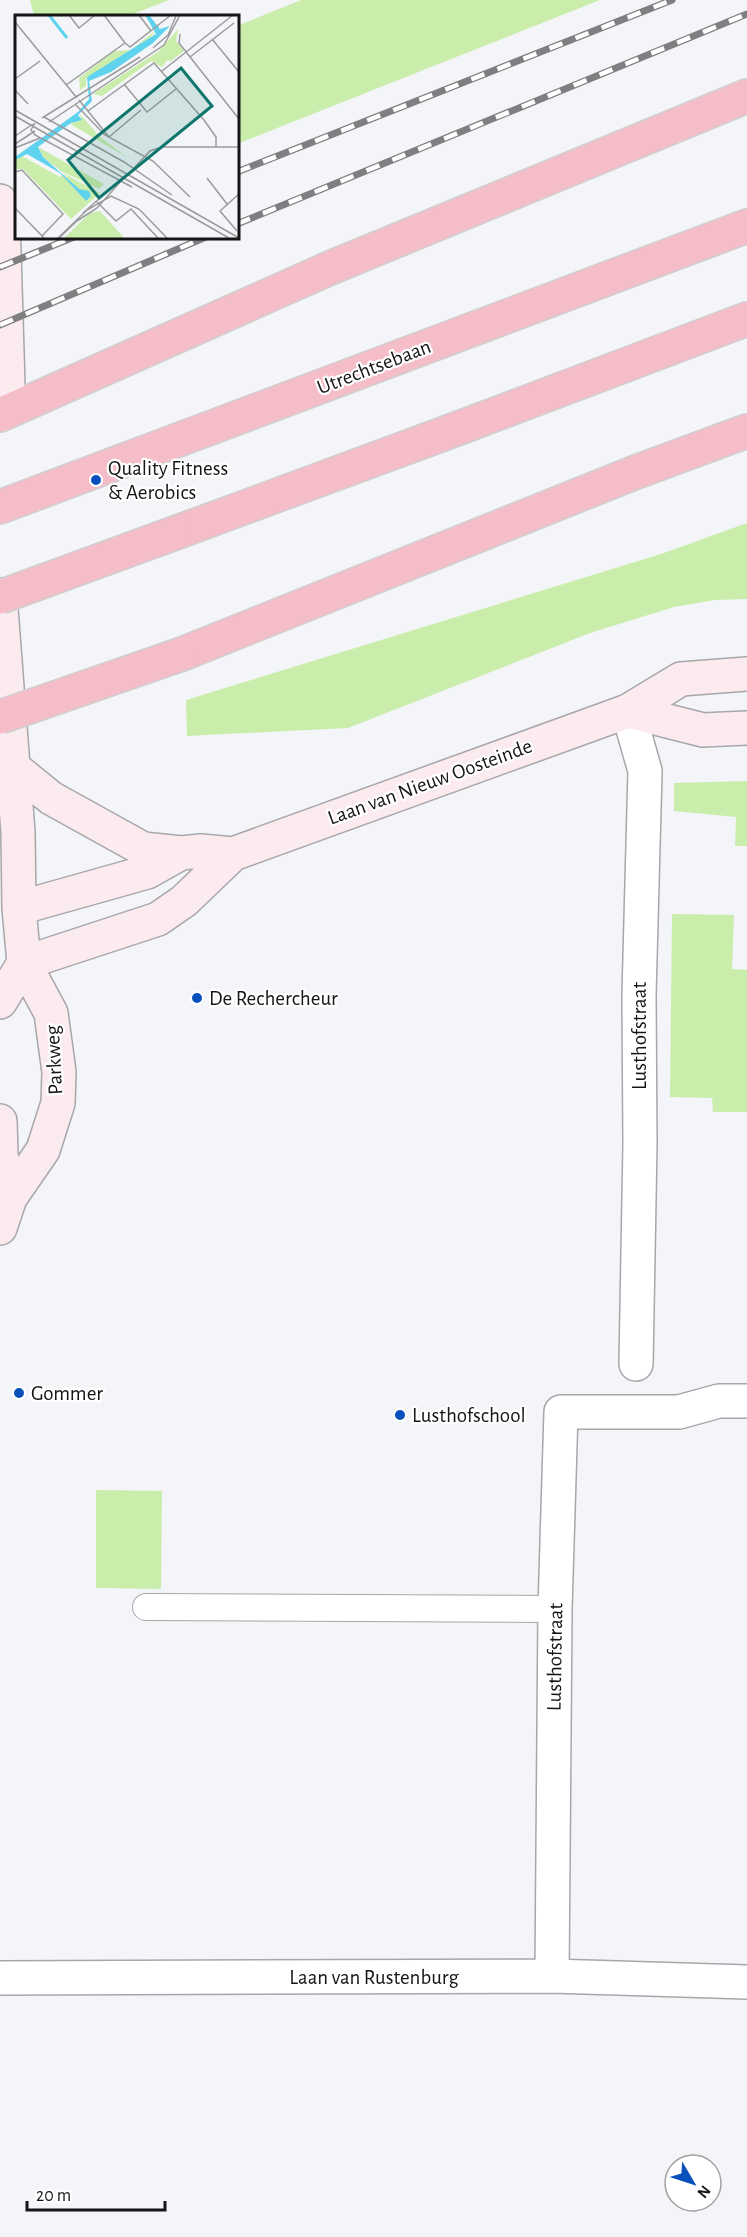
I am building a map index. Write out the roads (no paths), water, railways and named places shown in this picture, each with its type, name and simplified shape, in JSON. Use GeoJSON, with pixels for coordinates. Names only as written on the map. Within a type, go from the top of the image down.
{"type":"FeatureCollection","features":[{"type":"Feature","properties":{"kind":"highway"},"geometry":{"type":"LineString","coordinates":[[0,415],[387,244],[747,96]]}},
{"type":"Feature","properties":{"kind":"highway","name":"Utrechtsebaan"},"geometry":{"type":"LineString","coordinates":[[0,507],[747,225]]}},
{"type":"Feature","properties":{"kind":"highway"},"geometry":{"type":"LineString","coordinates":[[0,596],[747,319]]}},
{"type":"Feature","properties":{"kind":"highway"},"geometry":{"type":"LineString","coordinates":[[0,717],[182,654],[636,472],[747,431]]}},
{"type":"Feature","properties":{"kind":"street"},"geometry":{"type":"LineString","coordinates":[[0,201],[3,219],[8,385],[0,410]]}},
{"type":"Feature","properties":{"kind":"street"},"geometry":{"type":"LineString","coordinates":[[0,596],[18,832],[5,909],[12,968],[0,1002]]}},
{"type":"Feature","properties":{"kind":"street","name":"Laan van Nieuw Oosteinde"},"geometry":{"type":"LineString","coordinates":[[12,968],[158,919],[184,901],[233,854],[628,711],[681,679],[747,674]]}},
{"type":"Feature","properties":{"kind":"street"},"geometry":{"type":"LineString","coordinates":[[628,711],[703,730],[747,728]]}},
{"type":"Feature","properties":{"kind":"street","name":"Lusthofstraat"},"geometry":{"type":"LineString","coordinates":[[628,711],[645,771],[639,995],[640,1144],[636,1364]]}},
{"type":"Feature","properties":{"kind":"street"},"geometry":{"type":"LineString","coordinates":[[13,767],[51,798],[143,849],[181,853]]}},
{"type":"Feature","properties":{"kind":"street","name":"Laan van Nieuw Oosteinde"},"geometry":{"type":"LineString","coordinates":[[5,909],[147,872],[181,853],[201,851],[233,854]]}},
{"type":"Feature","properties":{"kind":"street","name":"Parkweg"},"geometry":{"type":"LineString","coordinates":[[5,1213],[44,1150],[58,1103],[59,1072],[51,1013],[12,968]]}},
{"type":"Feature","properties":{"kind":"street","name":"Parkweg"},"geometry":{"type":"LineString","coordinates":[[0,1121],[5,1213]]}},
{"type":"Feature","properties":{"kind":"street","name":"Lusthofstraat"},"geometry":{"type":"LineString","coordinates":[[552,1976],[555,1609],[561,1412],[679,1412],[719,1401],[747,1401]]}},
{"type":"Feature","properties":{"kind":"street","name":"Laan van Rustenburg"},"geometry":{"type":"LineString","coordinates":[[0,1978],[552,1976],[747,1982]]}},
{"type":"Feature","properties":{"kind":"lane"},"geometry":{"type":"LineString","coordinates":[[146,1607],[555,1609]]}},
{"type":"Feature","properties":{"kind":"railway"},"geometry":{"type":"LineString","coordinates":[[238,172],[672,0]]}},
{"type":"Feature","properties":{"kind":"railway"},"geometry":{"type":"LineString","coordinates":[[238,224],[747,14]]}},
{"type":"Feature","properties":{"kind":"railway"},"geometry":{"type":"LineString","coordinates":[[0,267],[72,238]]}},
{"type":"Feature","properties":{"kind":"railway"},"geometry":{"type":"LineString","coordinates":[[0,325],[204,238]]}},
{"type":"Feature","properties":{"kind":"place","name":"Quality Fitness & Aerobics"},"geometry":{"type":"Point","coordinates":[96,480]}},
{"type":"Feature","properties":{"kind":"place","name":"De Rechercheur"},"geometry":{"type":"Point","coordinates":[197,998]}},
{"type":"Feature","properties":{"kind":"place","name":"Gommer"},"geometry":{"type":"Point","coordinates":[19,1393]}},
{"type":"Feature","properties":{"kind":"place","name":"Lusthofschool"},"geometry":{"type":"Point","coordinates":[400,1415]}}]}
